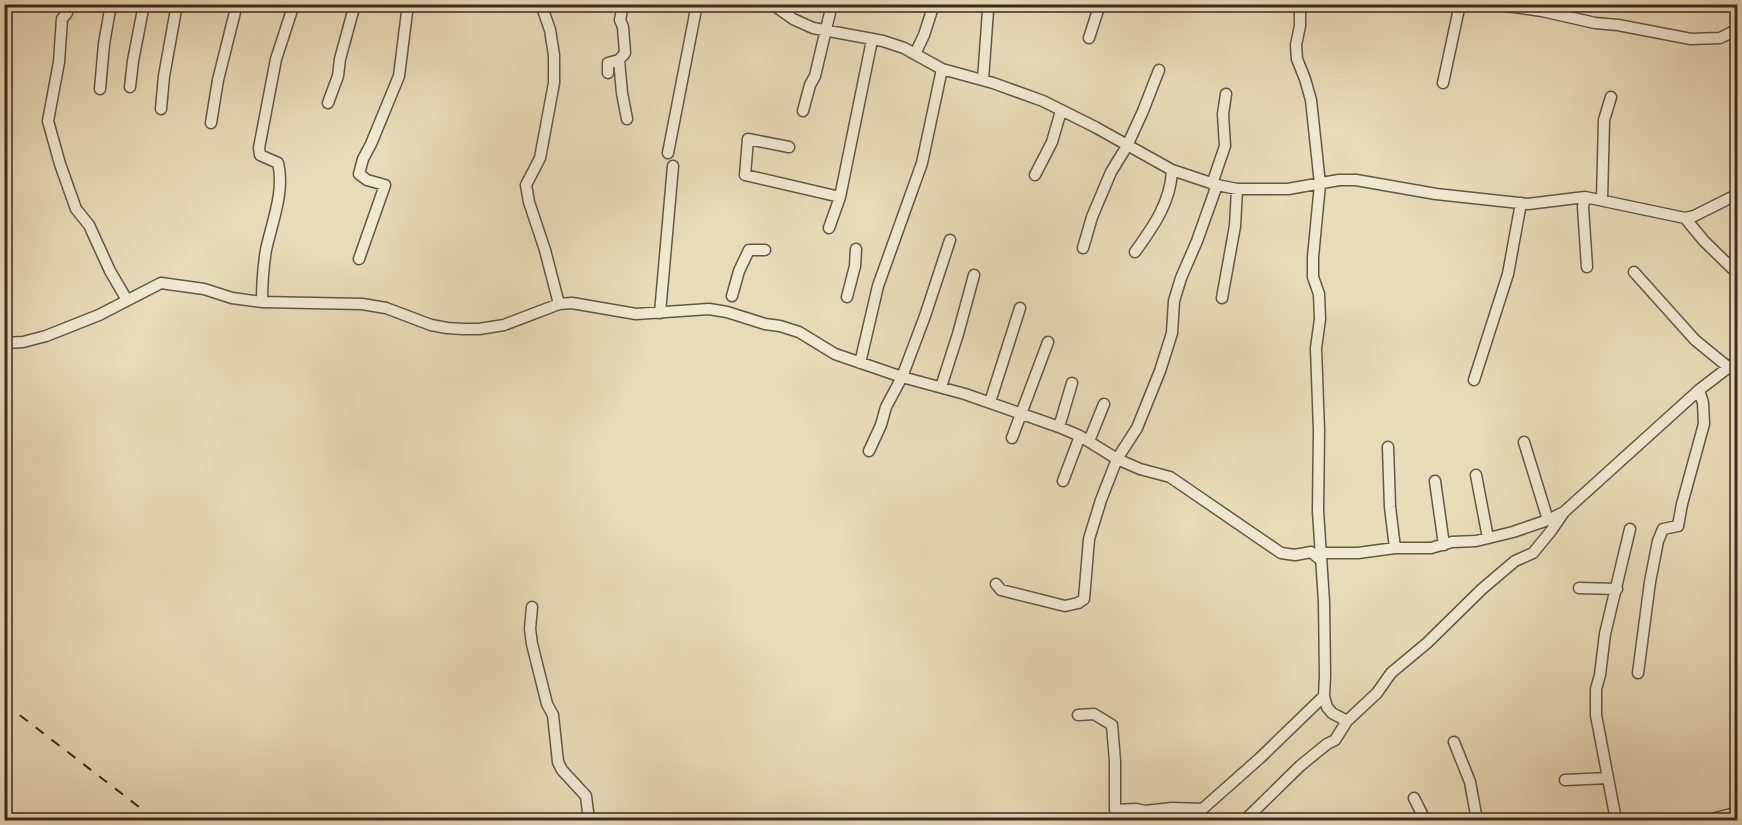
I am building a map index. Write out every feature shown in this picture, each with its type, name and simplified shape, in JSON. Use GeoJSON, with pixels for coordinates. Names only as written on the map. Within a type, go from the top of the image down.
{"type":"FeatureCollection","features":[{"type":"Feature","properties":{"kind":"main road"},"geometry":{"type":"LineString","coordinates":[[1715,820],[1737,814]]}},
{"type":"Feature","properties":{"kind":"street"},"geometry":{"type":"LineString","coordinates":[[66,4],[67,13],[62,19],[59,62],[48,121],[76,208],[89,225],[110,271],[127,300]]}},
{"type":"Feature","properties":{"kind":"street"},"geometry":{"type":"LineString","coordinates":[[99,89],[111,4]]}},
{"type":"Feature","properties":{"kind":"street"},"geometry":{"type":"LineString","coordinates":[[130,87],[144,4]]}},
{"type":"Feature","properties":{"kind":"street"},"geometry":{"type":"LineString","coordinates":[[161,109],[177,4]]}},
{"type":"Feature","properties":{"kind":"street"},"geometry":{"type":"LineString","coordinates":[[211,123],[218,80],[237,4]]}},
{"type":"Feature","properties":{"kind":"street"},"geometry":{"type":"LineString","coordinates":[[262,302],[262,274],[281,175],[278,163],[260,155],[259,148],[276,59],[294,4]]}},
{"type":"Feature","properties":{"kind":"street"},"geometry":{"type":"LineString","coordinates":[[328,103],[338,76],[340,59],[356,4]]}},
{"type":"Feature","properties":{"kind":"street"},"geometry":{"type":"LineString","coordinates":[[359,259],[385,185],[367,180],[358,174],[399,76],[408,4]]}},
{"type":"Feature","properties":{"kind":"street"},"geometry":{"type":"LineString","coordinates":[[541,4],[550,30],[554,55],[554,83],[540,158],[526,186],[529,202],[546,250],[559,304]]}},
{"type":"Feature","properties":{"kind":"street"},"geometry":{"type":"LineString","coordinates":[[608,73],[608,63],[619,60],[625,52],[623,27],[620,20],[623,4]]}},
{"type":"Feature","properties":{"kind":"street"},"geometry":{"type":"LineString","coordinates":[[668,153],[697,4]]}},
{"type":"Feature","properties":{"kind":"street"},"geometry":{"type":"LineString","coordinates":[[772,4],[793,19],[813,28],[904,48],[942,69],[1017,91],[1095,127],[1172,170],[1237,189],[1288,189],[1339,180],[1356,180],[1436,194],[1521,203],[1585,197],[1685,218],[1694,216],[1737,194]]}},
{"type":"Feature","properties":{"kind":"street"},"geometry":{"type":"LineString","coordinates":[[803,111],[810,85],[815,76],[832,4]]}},
{"type":"Feature","properties":{"kind":"street"},"geometry":{"type":"LineString","coordinates":[[915,54],[934,4]]}},
{"type":"Feature","properties":{"kind":"street"},"geometry":{"type":"LineString","coordinates":[[1089,38],[1100,4]]}},
{"type":"Feature","properties":{"kind":"street"},"geometry":{"type":"LineString","coordinates":[[1300,4],[1297,59],[1311,100],[1320,184],[1313,277],[1320,303],[1316,348],[1319,431],[1318,511],[1325,644],[1324,696],[1332,713],[1347,721]]}},
{"type":"Feature","properties":{"kind":"street"},"geometry":{"type":"LineString","coordinates":[[1443,83],[1460,4]]}},
{"type":"Feature","properties":{"kind":"street"},"geometry":{"type":"LineString","coordinates":[[1492,4],[1691,39],[1720,38],[1737,30]]}},
{"type":"Feature","properties":{"kind":"street"},"geometry":{"type":"LineString","coordinates":[[982,80],[988,10]]}},
{"type":"Feature","properties":{"kind":"street"},"geometry":{"type":"LineString","coordinates":[[829,228],[840,197],[872,40]]}},
{"type":"Feature","properties":{"kind":"street"},"geometry":{"type":"LineString","coordinates":[[619,60],[627,119]]}},
{"type":"Feature","properties":{"kind":"street"},"geometry":{"type":"LineString","coordinates":[[860,363],[878,286],[922,163],[942,69]]}},
{"type":"Feature","properties":{"kind":"street"},"geometry":{"type":"LineString","coordinates":[[1083,248],[1092,217],[1111,172],[1127,146],[1143,111],[1158,70]]}},
{"type":"Feature","properties":{"kind":"street"},"geometry":{"type":"LineString","coordinates":[[996,584],[1000,590],[1065,606],[1084,600],[1089,539],[1101,500],[1117,459],[1137,428],[1160,371],[1172,333],[1174,301],[1197,241],[1225,146],[1223,114],[1226,94]]}},
{"type":"Feature","properties":{"kind":"street"},"geometry":{"type":"LineString","coordinates":[[1602,200],[1604,120],[1611,97]]}},
{"type":"Feature","properties":{"kind":"street"},"geometry":{"type":"LineString","coordinates":[[1035,175],[1053,142],[1061,111]]}},
{"type":"Feature","properties":{"kind":"street"},"geometry":{"type":"LineString","coordinates":[[789,147],[748,139],[745,175],[840,197]]}},
{"type":"Feature","properties":{"kind":"street"},"geometry":{"type":"LineString","coordinates":[[660,313],[673,166]]}},
{"type":"Feature","properties":{"kind":"street"},"geometry":{"type":"LineString","coordinates":[[1135,252],[1167,200],[1172,170]]}},
{"type":"Feature","properties":{"kind":"street"},"geometry":{"type":"LineString","coordinates":[[1222,298],[1235,226],[1237,189]]}},
{"type":"Feature","properties":{"kind":"street"},"geometry":{"type":"LineString","coordinates":[[1585,197],[1583,207],[1587,267]]}},
{"type":"Feature","properties":{"kind":"street"},"geometry":{"type":"LineString","coordinates":[[1474,380],[1508,274],[1521,203]]}},
{"type":"Feature","properties":{"kind":"street"},"geometry":{"type":"LineString","coordinates":[[1685,218],[1737,274]]}},
{"type":"Feature","properties":{"kind":"street"},"geometry":{"type":"LineString","coordinates":[[869,451],[881,425],[886,407],[902,377],[950,240]]}},
{"type":"Feature","properties":{"kind":"street"},"geometry":{"type":"LineString","coordinates":[[847,297],[855,266],[855,249]]}},
{"type":"Feature","properties":{"kind":"street"},"geometry":{"type":"LineString","coordinates":[[732,296],[739,271],[749,250],[765,250]]}},
{"type":"Feature","properties":{"kind":"street"},"geometry":{"type":"LineString","coordinates":[[1245,820],[1300,766],[1335,740],[1347,721],[1377,693],[1391,673],[1427,643],[1482,589],[1515,561],[1533,553],[1564,512],[1699,390],[1733,363],[1695,340],[1634,272]]}},
{"type":"Feature","properties":{"kind":"street"},"geometry":{"type":"LineString","coordinates":[[941,387],[974,275]]}},
{"type":"Feature","properties":{"kind":"street"},"geometry":{"type":"LineString","coordinates":[[4,343],[23,342],[46,336],[99,315],[161,283],[204,289],[232,298],[262,302],[362,304],[386,308],[447,328],[463,329],[504,325],[559,304],[572,303],[636,314],[709,309],[800,332],[835,354],[902,377],[990,402],[1084,438],[1117,459],[1140,469],[1170,477],[1281,553],[1294,555],[1311,552],[1321,557],[1395,548],[1431,548],[1452,542],[1476,541],[1513,532],[1564,512]]}},
{"type":"Feature","properties":{"kind":"street"},"geometry":{"type":"LineString","coordinates":[[990,402],[1020,308]]}},
{"type":"Feature","properties":{"kind":"street"},"geometry":{"type":"LineString","coordinates":[[1012,438],[1048,342]]}},
{"type":"Feature","properties":{"kind":"street"},"geometry":{"type":"LineString","coordinates":[[1059,428],[1072,383]]}},
{"type":"Feature","properties":{"kind":"street"},"geometry":{"type":"LineString","coordinates":[[1638,673],[1658,541],[1663,529],[1678,526],[1684,494],[1704,424],[1703,403],[1699,390]]}},
{"type":"Feature","properties":{"kind":"street"},"geometry":{"type":"LineString","coordinates":[[1063,481],[1104,404]]}},
{"type":"Feature","properties":{"kind":"street"},"geometry":{"type":"LineString","coordinates":[[1524,442],[1548,520]]}},
{"type":"Feature","properties":{"kind":"street"},"geometry":{"type":"LineString","coordinates":[[1388,447],[1390,507],[1395,548]]}},
{"type":"Feature","properties":{"kind":"street"},"geometry":{"type":"LineString","coordinates":[[1476,475],[1488,538]]}},
{"type":"Feature","properties":{"kind":"street"},"geometry":{"type":"LineString","coordinates":[[1435,481],[1444,545]]}},
{"type":"Feature","properties":{"kind":"street"},"geometry":{"type":"LineString","coordinates":[[1616,820],[1596,715],[1596,689],[1605,634],[1630,529]]}},
{"type":"Feature","properties":{"kind":"street"},"geometry":{"type":"LineString","coordinates":[[1579,588],[1617,589]]}},
{"type":"Feature","properties":{"kind":"street"},"geometry":{"type":"LineString","coordinates":[[532,607],[530,629],[532,644],[547,704],[554,716],[558,762],[562,770],[586,796],[589,820]]}},
{"type":"Feature","properties":{"kind":"street"},"geometry":{"type":"LineString","coordinates":[[1191,820],[1324,696]]}},
{"type":"Feature","properties":{"kind":"street"},"geometry":{"type":"LineString","coordinates":[[1078,715],[1094,714],[1112,725],[1115,810],[1203,809]]}},
{"type":"Feature","properties":{"kind":"street"},"geometry":{"type":"LineString","coordinates":[[1454,742],[1470,782],[1477,820]]}},
{"type":"Feature","properties":{"kind":"street"},"geometry":{"type":"LineString","coordinates":[[1565,780],[1608,778]]}},
{"type":"Feature","properties":{"kind":"street"},"geometry":{"type":"LineString","coordinates":[[1414,798],[1425,820]]}},
{"type":"Feature","properties":{"kind":"railway"},"geometry":{"type":"LineString","coordinates":[[4,703],[156,820]]}}]}
